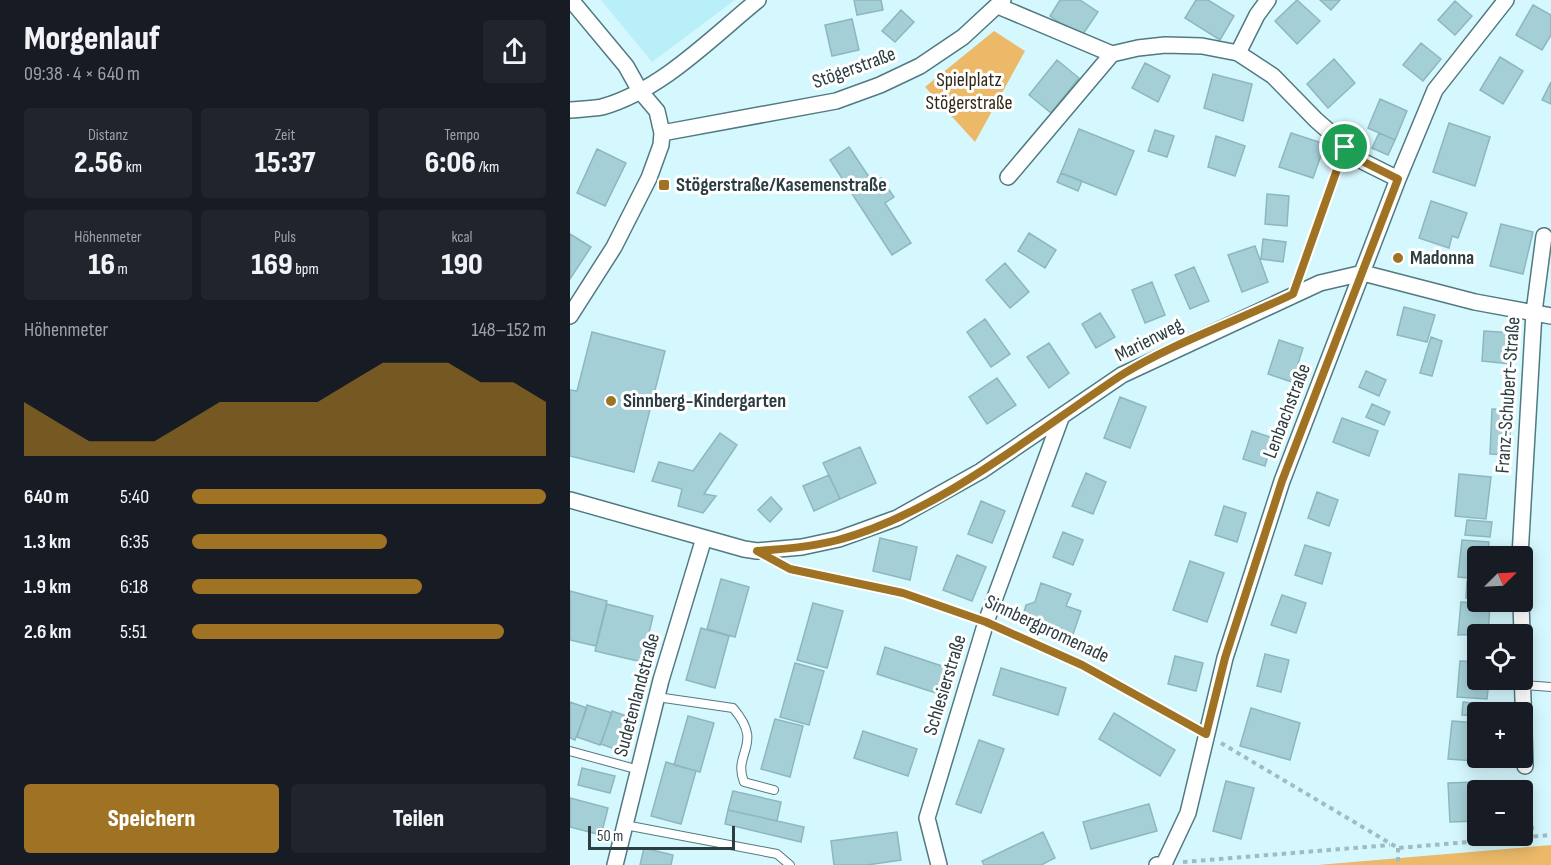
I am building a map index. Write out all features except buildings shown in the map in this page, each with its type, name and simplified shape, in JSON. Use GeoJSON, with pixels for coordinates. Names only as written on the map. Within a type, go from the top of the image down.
{"type":"FeatureCollection","features":[{"type":"Feature","properties":{"kind":"street"},"geometry":{"type":"LineString","coordinates":[[570,316],[614,247],[648,178],[661,145],[662,133],[657,111],[640,91],[626,66],[571,0]]}},
{"type":"Feature","properties":{"kind":"street"},"geometry":{"type":"LineString","coordinates":[[570,110],[602,107],[640,91],[678,66],[758,0]]}},
{"type":"Feature","properties":{"kind":"street"},"geometry":{"type":"LineString","coordinates":[[1238,53],[1257,15],[1269,0]]}},
{"type":"Feature","properties":{"kind":"street","name":"Lenbachstraße"},"geometry":{"type":"LineString","coordinates":[[1161,864],[1188,813],[1225,658],[1282,481],[1398,179],[1435,90],[1506,0]]}},
{"type":"Feature","properties":{"kind":"street"},"geometry":{"type":"LineString","coordinates":[[1000,3],[1112,54]]}},
{"type":"Feature","properties":{"kind":"street","name":"Stögerstraße"},"geometry":{"type":"LineString","coordinates":[[662,133],[837,101],[880,85],[920,66],[963,37],[1000,3]]}},
{"type":"Feature","properties":{"kind":"street"},"geometry":{"type":"LineString","coordinates":[[1008,177],[1112,54],[1166,45],[1202,46],[1238,53],[1273,76],[1345,147],[1364,162],[1398,179]]}},
{"type":"Feature","properties":{"kind":"street","name":"Franz-Schubert-Straße"},"geometry":{"type":"LineString","coordinates":[[1521,546],[1534,312],[1544,236]]}},
{"type":"Feature","properties":{"kind":"street","name":"Marienweg"},"geometry":{"type":"LineString","coordinates":[[757,551],[802,547],[839,539],[897,518],[981,471],[1122,375],[1320,283],[1363,273],[1475,302],[1551,316]]}},
{"type":"Feature","properties":{"kind":"street","name":"Schlesierstraße"},"geometry":{"type":"LineString","coordinates":[[939,865],[927,818],[986,622],[1061,418]]}},
{"type":"Feature","properties":{"kind":"street"},"geometry":{"type":"LineString","coordinates":[[570,500],[757,551]]}},
{"type":"Feature","properties":{"kind":"street","name":"Sudetenlandstraße"},"geometry":{"type":"LineString","coordinates":[[615,865],[657,697],[704,538]]}},
{"type":"Feature","properties":{"kind":"lane"},"geometry":{"type":"LineString","coordinates":[[1533,686],[1551,687]]}},
{"type":"Feature","properties":{"kind":"lane"},"geometry":{"type":"LineString","coordinates":[[657,697],[733,708],[746,722],[749,738],[740,772],[744,782],[774,790]]}},
{"type":"Feature","properties":{"kind":"lane"},"geometry":{"type":"LineString","coordinates":[[570,751],[639,770]]}},
{"type":"Feature","properties":{"kind":"lane"},"geometry":{"type":"LineString","coordinates":[[625,825],[777,854],[790,865]]}},
{"type":"Feature","properties":{"kind":"path"},"geometry":{"type":"LineString","coordinates":[[1293,294],[1345,147]]}},
{"type":"Feature","properties":{"kind":"path","name":"Sinnbergpromenade"},"geometry":{"type":"LineString","coordinates":[[757,551],[790,569],[903,593],[986,622],[1082,665],[1206,734],[1398,848]]}},
{"type":"Feature","properties":{"kind":"path"},"geometry":{"type":"LineString","coordinates":[[1533,837],[1551,835]]}},
{"type":"Feature","properties":{"kind":"path"},"geometry":{"type":"LineString","coordinates":[[1398,865],[1398,848],[1467,842]]}},
{"type":"Feature","properties":{"kind":"path"},"geometry":{"type":"LineString","coordinates":[[1161,864],[1392,845]]}},
{"type":"Feature","properties":{"kind":"shaded area"},"geometry":{"type":"Polygon","coordinates":[[[601,0],[735,0],[652,62],[601,0]]]}},
{"type":"Feature","properties":{"kind":"green space","name":"Spielplatz Stögerstraße"},"geometry":{"type":"Polygon","coordinates":[[[994,31],[1025,51],[975,142],[925,87],[994,31]]]}},
{"type":"Feature","properties":{"kind":"green space"},"geometry":{"type":"Polygon","coordinates":[[[1551,845],[1551,865],[1318,865],[1551,845]]]}},
{"type":"Feature","properties":{"kind":"place","name":"Stögerstraße/Kasemenstraße"},"geometry":{"type":"Point","coordinates":[664,185]}},
{"type":"Feature","properties":{"kind":"place","name":"Madonna"},"geometry":{"type":"Point","coordinates":[1398,258]}},
{"type":"Feature","properties":{"kind":"place","name":"Sinnberg-Kindergarten"},"geometry":{"type":"Point","coordinates":[611,401]}},
{"type":"Feature","properties":{"kind":"route"},"geometry":{"type":"LineString","coordinates":[[1345,147],[1364,162],[1398,179],[1282,481],[1225,658],[1206,734],[1082,665],[986,622],[903,593],[866,583],[790,569],[757,551],[802,547],[839,539],[897,518],[981,471],[1122,375],[1293,294],[1345,147]]}}]}
